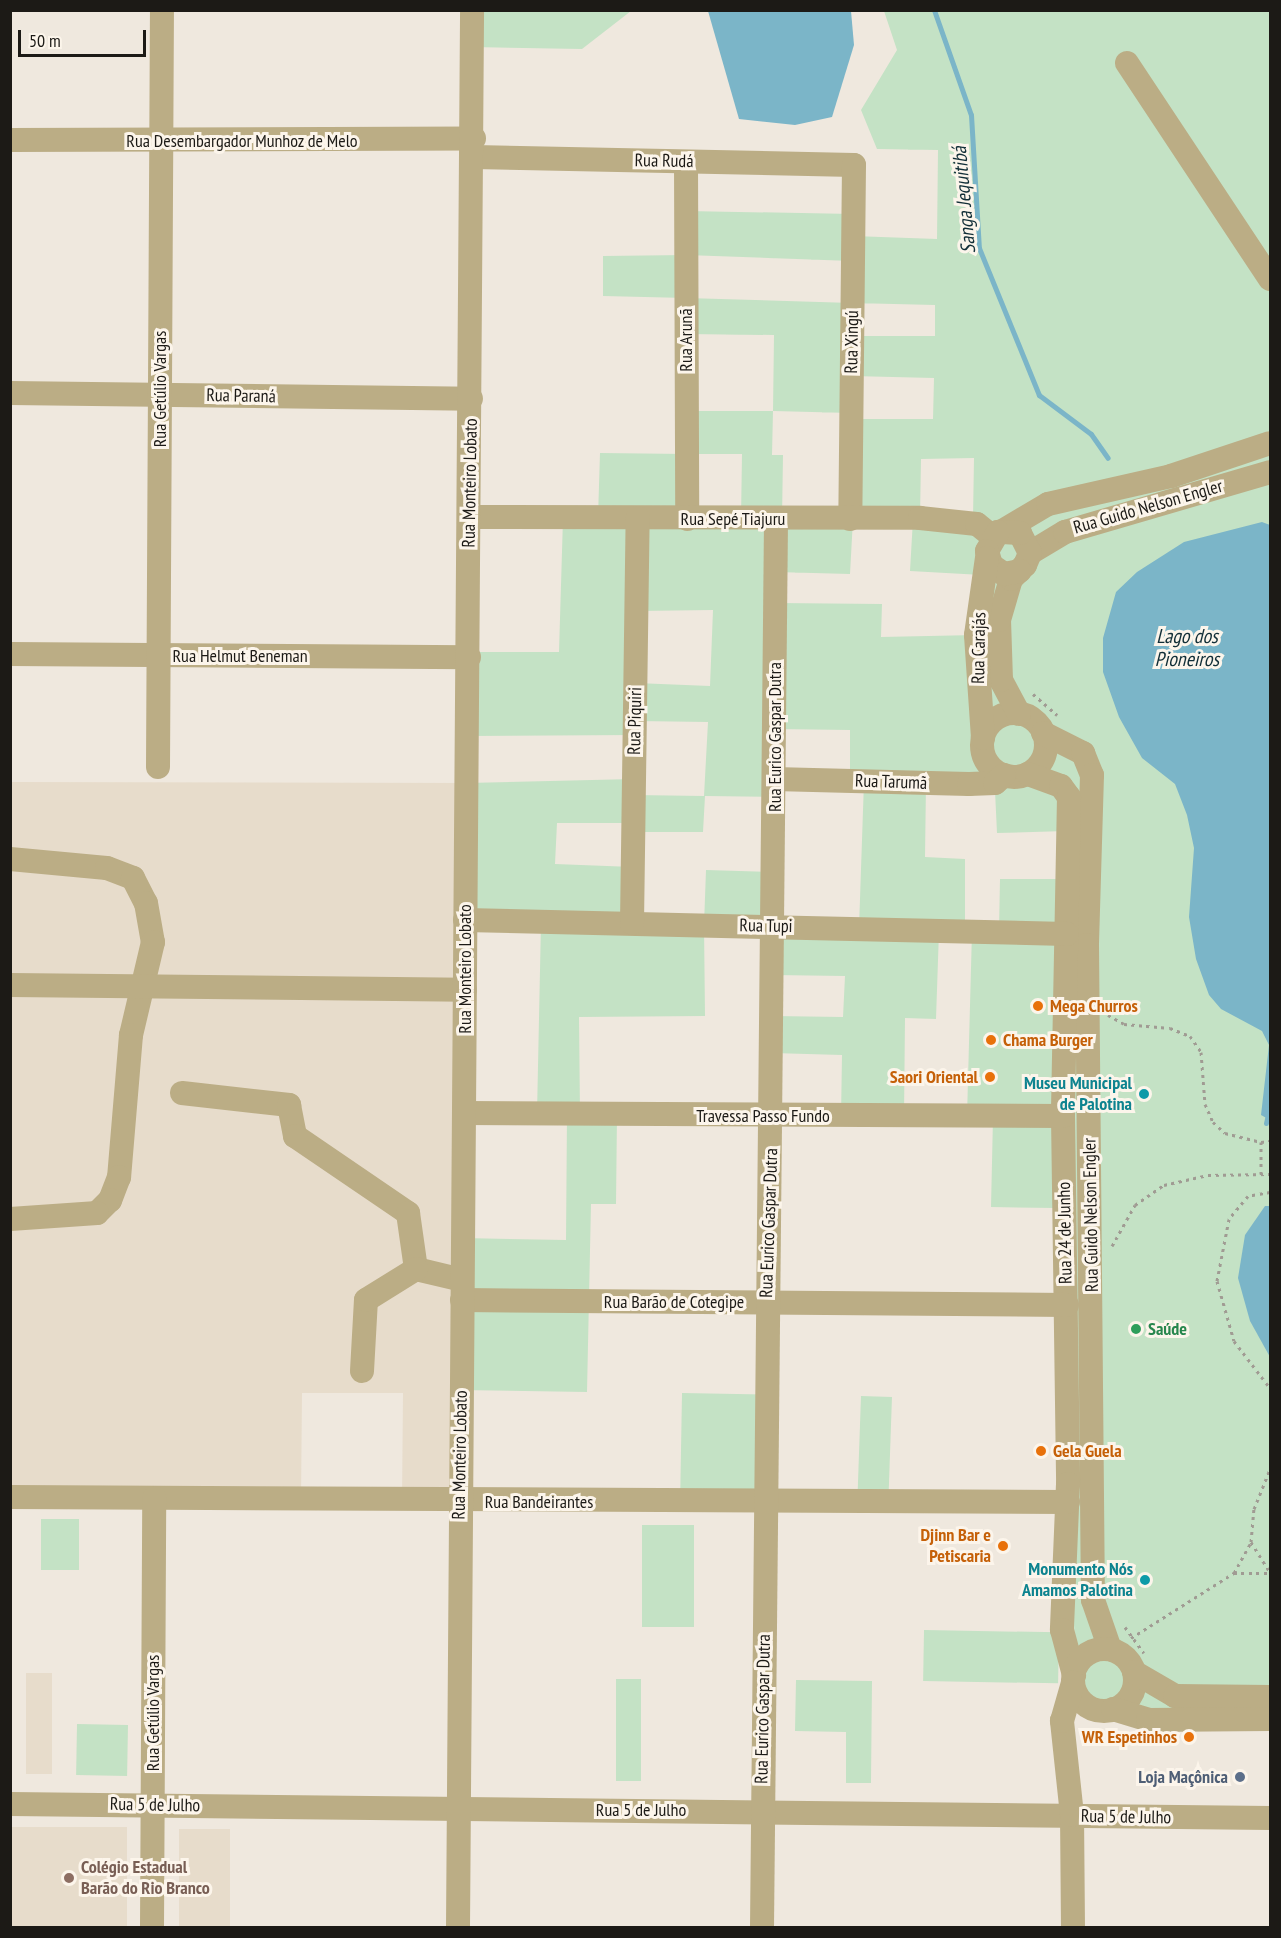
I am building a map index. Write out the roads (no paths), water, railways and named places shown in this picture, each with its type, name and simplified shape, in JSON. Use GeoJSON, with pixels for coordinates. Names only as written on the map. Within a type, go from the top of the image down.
{"type":"FeatureCollection","features":[{"type":"Feature","properties":{"kind":"street","name":"Rua Getúlio Vargas"},"geometry":{"type":"LineString","coordinates":[[158,767],[162,10]]}},
{"type":"Feature","properties":{"kind":"street","name":"Rua Monteiro Lobato"},"geometry":{"type":"LineString","coordinates":[[458,1928],[459,1502],[474,148],[472,10]]}},
{"type":"Feature","properties":{"kind":"street"},"geometry":{"type":"LineString","coordinates":[[1127,63],[1270,279]]}},
{"type":"Feature","properties":{"kind":"street","name":"Rua Desembargador Munhoz de Melo"},"geometry":{"type":"LineString","coordinates":[[10,140],[474,148]]}},
{"type":"Feature","properties":{"kind":"street","name":"Rua Rudá"},"geometry":{"type":"LineString","coordinates":[[474,148],[686,162],[854,165]]}},
{"type":"Feature","properties":{"kind":"street","name":"Rua Arunã"},"geometry":{"type":"LineString","coordinates":[[686,162],[687,519]]}},
{"type":"Feature","properties":{"kind":"street","name":"Rua Xingú"},"geometry":{"type":"LineString","coordinates":[[850,519],[854,165]]}},
{"type":"Feature","properties":{"kind":"street","name":"Rua Paraná"},"geometry":{"type":"LineString","coordinates":[[10,393],[471,399]]}},
{"type":"Feature","properties":{"kind":"street"},"geometry":{"type":"LineString","coordinates":[[994,541],[1048,504],[1171,476],[1270,443]]}},
{"type":"Feature","properties":{"kind":"street","name":"Rua Guido Nelson Engler"},"geometry":{"type":"LineString","coordinates":[[1019,714],[1001,680],[999,640],[1005,596],[1025,562],[1065,532],[1270,472]]}},
{"type":"Feature","properties":{"kind":"street","name":"Rua Sepé Tiajuru"},"geometry":{"type":"LineString","coordinates":[[470,518],[850,519],[965,522],[994,541]]}},
{"type":"Feature","properties":{"kind":"street","name":"Rua Piquiri"},"geometry":{"type":"LineString","coordinates":[[632,923],[638,518]]}},
{"type":"Feature","properties":{"kind":"street","name":"Rua Eurico Gaspar Dutra"},"geometry":{"type":"LineString","coordinates":[[762,1928],[766,1303],[772,1116],[776,519]]}},
{"type":"Feature","properties":{"kind":"street"},"geometry":{"type":"LineString","coordinates":[[1020,533],[1025,562],[996,571],[994,541],[1020,533]]}},
{"type":"Feature","properties":{"kind":"street","name":"Rua Carajás"},"geometry":{"type":"LineString","coordinates":[[969,784],[980,774],[983,747],[976,635],[994,541]]}},
{"type":"Feature","properties":{"kind":"street","name":"Rua Helmut Beneman"},"geometry":{"type":"LineString","coordinates":[[10,654],[469,657]]}},
{"type":"Feature","properties":{"kind":"street"},"geometry":{"type":"LineString","coordinates":[[1019,714],[1043,733],[1044,756],[1016,775],[983,747],[993,721],[1019,714]]}},
{"type":"Feature","properties":{"kind":"street","name":"Rua Guido Nelson Engler"},"geometry":{"type":"LineString","coordinates":[[1043,733],[1083,753],[1092,775],[1088,957],[1093,1600],[1110,1649]]}},
{"type":"Feature","properties":{"kind":"street","name":"Rua Tarumã"},"geometry":{"type":"LineString","coordinates":[[774,779],[969,784],[995,783],[1016,775]]}},
{"type":"Feature","properties":{"kind":"street","name":"Rua 24 de Junho"},"geometry":{"type":"LineString","coordinates":[[1016,775],[1066,791],[1067,934],[1063,1116],[1068,1502],[1062,1630],[1073,1679]]}},
{"type":"Feature","properties":{"kind":"street"},"geometry":{"type":"LineString","coordinates":[[10,859],[107,868],[133,878],[146,903],[153,942],[146,987],[131,1035],[119,1177],[110,1200],[97,1213],[10,1219]]}},
{"type":"Feature","properties":{"kind":"street","name":"Rua Tupi"},"geometry":{"type":"LineString","coordinates":[[465,920],[1067,934]]}},
{"type":"Feature","properties":{"kind":"street"},"geometry":{"type":"LineString","coordinates":[[10,985],[465,990]]}},
{"type":"Feature","properties":{"kind":"street"},"geometry":{"type":"LineString","coordinates":[[182,1093],[289,1105],[295,1136],[408,1213],[416,1269],[366,1300],[362,1371]]}},
{"type":"Feature","properties":{"kind":"street","name":"Travessa Passo Fundo"},"geometry":{"type":"LineString","coordinates":[[464,1113],[1063,1116]]}},
{"type":"Feature","properties":{"kind":"street","name":"Rua Barão de Cotegipe"},"geometry":{"type":"LineString","coordinates":[[416,1269],[462,1290],[766,1303],[1067,1305]]}},
{"type":"Feature","properties":{"kind":"street","name":"Rua Bandeirantes"},"geometry":{"type":"LineString","coordinates":[[10,1497],[459,1502],[1068,1502]]}},
{"type":"Feature","properties":{"kind":"street","name":"Rua Getúlio Vargas"},"geometry":{"type":"LineString","coordinates":[[152,1928],[154,1498]]}},
{"type":"Feature","properties":{"kind":"street"},"geometry":{"type":"LineString","coordinates":[[1072,1928],[1072,1815],[1062,1736],[1065,1698],[1086,1654],[1110,1649],[1141,1665],[1175,1696],[1270,1697]]}},
{"type":"Feature","properties":{"kind":"street"},"geometry":{"type":"LineString","coordinates":[[1062,1736],[1086,1715],[1108,1710],[1128,1699],[1141,1665]]}},
{"type":"Feature","properties":{"kind":"street"},"geometry":{"type":"LineString","coordinates":[[1073,1679],[1087,1705],[1148,1720],[1270,1719]]}},
{"type":"Feature","properties":{"kind":"street","name":"Rua 5 de Julho"},"geometry":{"type":"LineString","coordinates":[[10,1804],[1270,1818]]}},
{"type":"Feature","properties":{"kind":"water"},"geometry":{"type":"Polygon","coordinates":[[[708,11],[851,11],[854,45],[832,117],[795,125],[739,119],[708,11]]]}},
{"type":"Feature","properties":{"kind":"water","name":"Lago dos Pioneiros"},"geometry":{"type":"Polygon","coordinates":[[[1262,522],[1270,525],[1270,1120],[1261,1115],[1269,1045],[1262,1031],[1221,1009],[1209,995],[1196,959],[1189,917],[1194,848],[1187,815],[1175,784],[1142,758],[1119,717],[1103,672],[1103,638],[1116,592],[1137,572],[1184,542],[1262,522]]]}},
{"type":"Feature","properties":{"kind":"water"},"geometry":{"type":"Polygon","coordinates":[[[1265,1206],[1270,1206],[1270,1357],[1250,1321],[1238,1278],[1245,1235],[1265,1206]]]}},
{"type":"Feature","properties":{"kind":"waterway","name":"Sanga Jequitibá"},"geometry":{"type":"LineString","coordinates":[[934,10],[971,115],[979,248],[1039,395],[1091,434],[1108,458]]}},
{"type":"Feature","properties":{"kind":"waterway"},"geometry":{"type":"LineString","coordinates":[[1266,1123],[1270,1105]]}},
{"type":"Feature","properties":{"kind":"place","name":"Mega Churros"},"geometry":{"type":"Point","coordinates":[1038,1006]}},
{"type":"Feature","properties":{"kind":"place","name":"Chama Burger"},"geometry":{"type":"Point","coordinates":[991,1040]}},
{"type":"Feature","properties":{"kind":"place","name":"Saori Oriental"},"geometry":{"type":"Point","coordinates":[990,1077]}},
{"type":"Feature","properties":{"kind":"place","name":"Museu Municipal de Palotina"},"geometry":{"type":"Point","coordinates":[1144,1094]}},
{"type":"Feature","properties":{"kind":"place","name":"Saúde"},"geometry":{"type":"Point","coordinates":[1136,1329]}},
{"type":"Feature","properties":{"kind":"place","name":"Gela Guela"},"geometry":{"type":"Point","coordinates":[1041,1451]}},
{"type":"Feature","properties":{"kind":"place","name":"Djinn Bar e Petiscaria"},"geometry":{"type":"Point","coordinates":[1003,1546]}},
{"type":"Feature","properties":{"kind":"place","name":"Monumento Nós Amamos Palotina"},"geometry":{"type":"Point","coordinates":[1145,1580]}},
{"type":"Feature","properties":{"kind":"place","name":"WR Espetinhos"},"geometry":{"type":"Point","coordinates":[1189,1737]}},
{"type":"Feature","properties":{"kind":"place","name":"Loja Maçônica"},"geometry":{"type":"Point","coordinates":[1240,1777]}},
{"type":"Feature","properties":{"kind":"place","name":"Colégio Estadual Barão do Rio Branco"},"geometry":{"type":"Point","coordinates":[69,1878]}}]}
